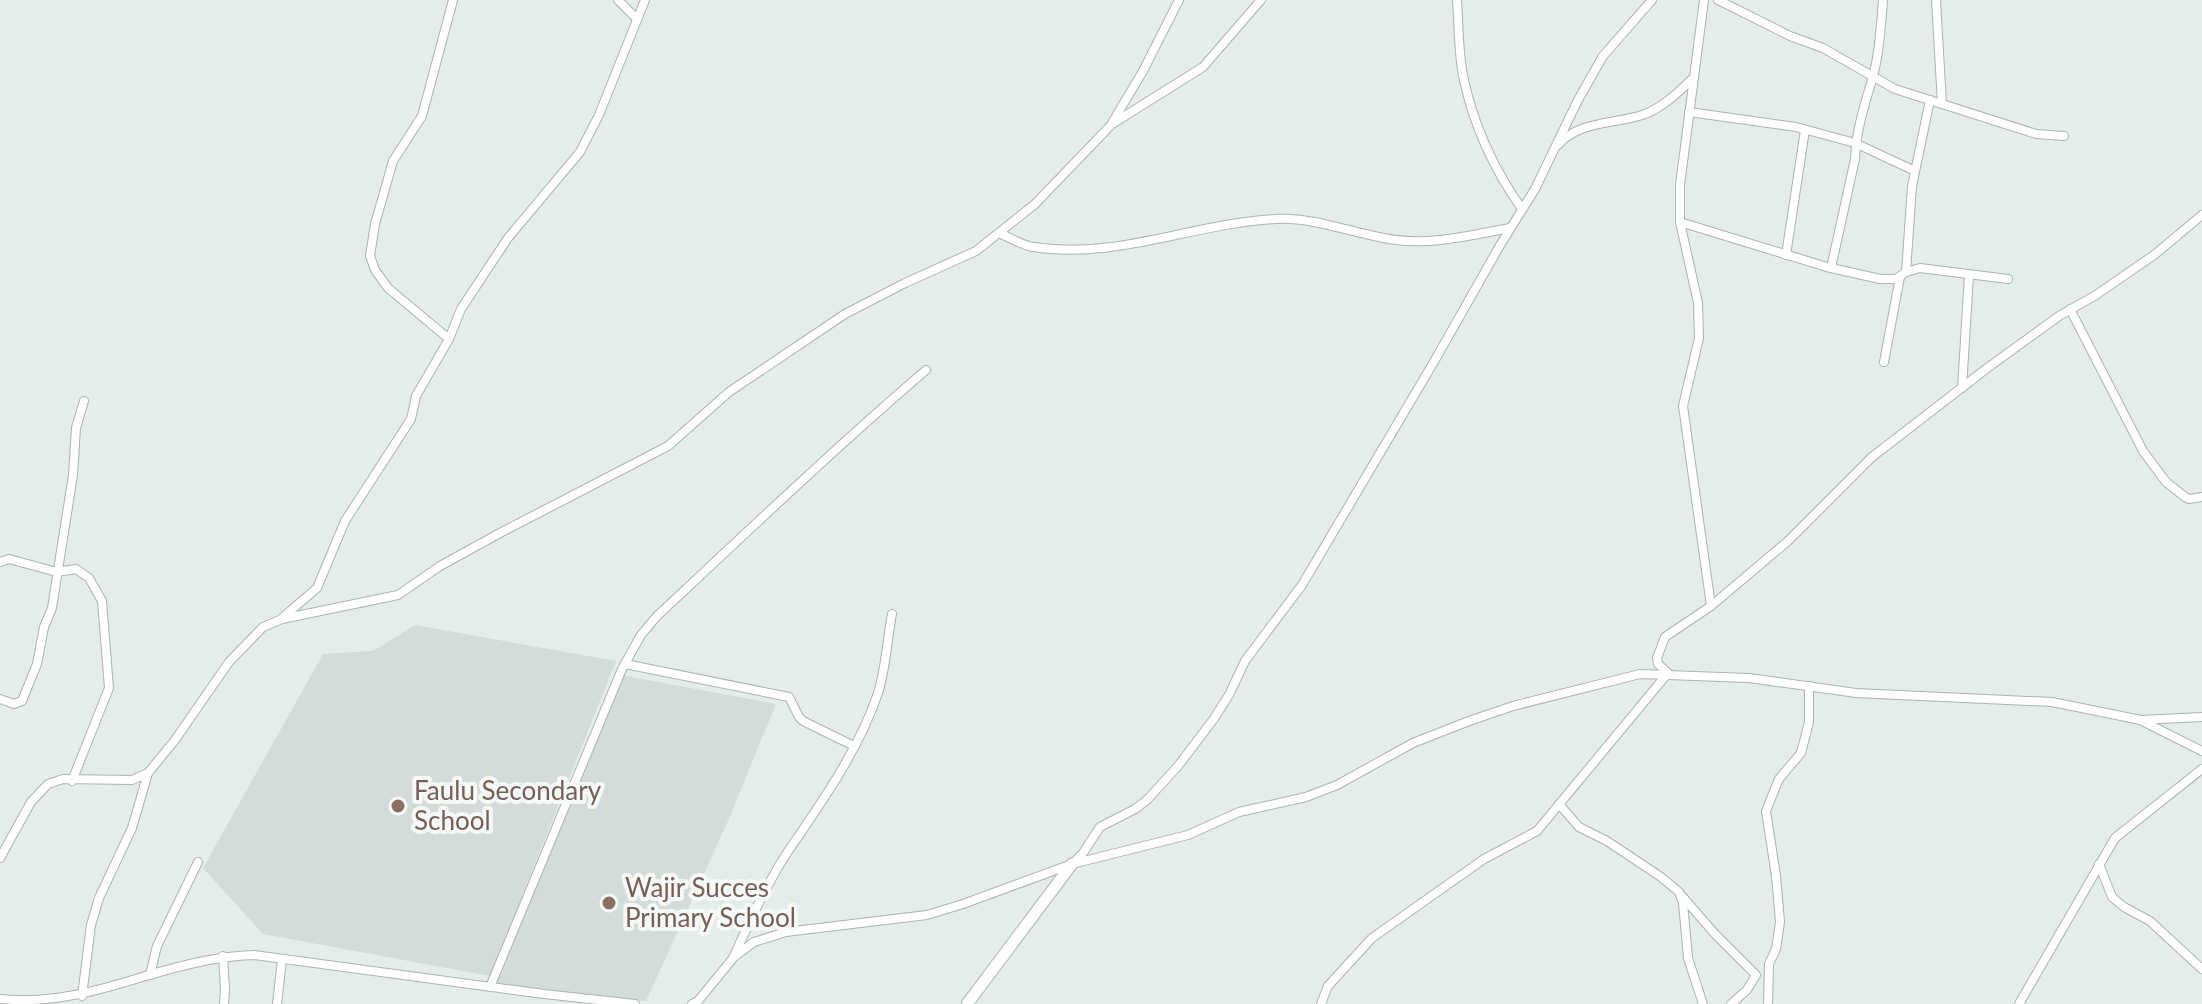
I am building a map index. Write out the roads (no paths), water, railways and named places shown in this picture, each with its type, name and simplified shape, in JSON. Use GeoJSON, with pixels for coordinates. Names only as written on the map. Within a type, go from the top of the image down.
{"type":"FeatureCollection","features":[{"type":"Feature","properties":{"kind":"street"},"geometry":{"type":"LineString","coordinates":[[449,339],[388,288],[375,270],[370,256],[375,224],[393,161],[422,116],[453,0]]}},
{"type":"Feature","properties":{"kind":"street"},"geometry":{"type":"LineString","coordinates":[[618,0],[637,19]]}},
{"type":"Feature","properties":{"kind":"street"},"geometry":{"type":"LineString","coordinates":[[282,619],[317,588],[345,521],[411,419],[416,396],[449,339],[461,309],[508,238],[580,152],[599,115],[645,0]]}},
{"type":"Feature","properties":{"kind":"street"},"geometry":{"type":"LineString","coordinates":[[1112,124],[1179,0]]}},
{"type":"Feature","properties":{"kind":"street"},"geometry":{"type":"LineString","coordinates":[[82,996],[91,925],[99,898],[132,828],[148,773],[246,641],[263,627],[282,619],[398,595],[440,566],[668,446],[729,392],[845,314],[976,251],[1001,234],[1035,204],[1112,124],[1203,67],[1261,0]]}},
{"type":"Feature","properties":{"kind":"street"},"geometry":{"type":"LineString","coordinates":[[1457,0],[1463,78],[1473,111],[1499,176],[1522,209]]}},
{"type":"Feature","properties":{"kind":"street"},"geometry":{"type":"LineString","coordinates":[[967,1004],[1100,827],[1147,800],[1213,720],[1245,661],[1302,585],[1522,209],[1603,56],[1652,0]]}},
{"type":"Feature","properties":{"kind":"street"},"geometry":{"type":"LineString","coordinates":[[1704,0],[1680,185],[1680,222],[1698,303],[1699,338],[1683,406],[1711,606]]}},
{"type":"Feature","properties":{"kind":"street"},"geometry":{"type":"LineString","coordinates":[[1718,0],[1790,36],[1823,48],[1895,89],[2036,134],[2064,136]]}},
{"type":"Feature","properties":{"kind":"street"},"geometry":{"type":"LineString","coordinates":[[1831,268],[1855,159],[1855,143],[1873,78],[1883,0]]}},
{"type":"Feature","properties":{"kind":"street"},"geometry":{"type":"LineString","coordinates":[[1936,0],[1942,104]]}},
{"type":"Feature","properties":{"kind":"street"},"geometry":{"type":"LineString","coordinates":[[1551,156],[1567,137],[1607,121],[1642,115],[1665,102],[1694,77]]}},
{"type":"Feature","properties":{"kind":"street"},"geometry":{"type":"LineString","coordinates":[[1884,362],[1903,274],[1915,171],[1930,100]]}},
{"type":"Feature","properties":{"kind":"street"},"geometry":{"type":"LineString","coordinates":[[1689,112],[1805,130],[1855,143],[1915,171]]}},
{"type":"Feature","properties":{"kind":"street"},"geometry":{"type":"LineString","coordinates":[[1786,255],[1805,130]]}},
{"type":"Feature","properties":{"kind":"street"},"geometry":{"type":"LineString","coordinates":[[1668,673],[1658,664],[1661,642],[1711,606],[1788,541],[1872,457],[2070,309],[2143,263],[2202,215]]}},
{"type":"Feature","properties":{"kind":"street"},"geometry":{"type":"LineString","coordinates":[[1001,234],[1031,247],[1091,251],[1217,226],[1277,219],[1308,220],[1392,240],[1456,240],[1510,228]]}},
{"type":"Feature","properties":{"kind":"street"},"geometry":{"type":"LineString","coordinates":[[1680,222],[1831,268],[1880,279],[1920,268],[2008,279]]}},
{"type":"Feature","properties":{"kind":"street"},"geometry":{"type":"LineString","coordinates":[[1962,388],[1969,275]]}},
{"type":"Feature","properties":{"kind":"street"},"geometry":{"type":"LineString","coordinates":[[2070,309],[2143,451],[2156,470],[2166,482],[2189,499],[2202,497]]}},
{"type":"Feature","properties":{"kind":"street"},"geometry":{"type":"LineString","coordinates":[[490,987],[625,664],[641,635],[657,616],[847,439],[926,370]]}},
{"type":"Feature","properties":{"kind":"street"},"geometry":{"type":"LineString","coordinates":[[0,699],[14,704],[22,701],[37,664],[44,627],[52,608],[73,475],[76,428],[84,401]]}},
{"type":"Feature","properties":{"kind":"street"},"geometry":{"type":"LineString","coordinates":[[0,562],[9,559],[57,572],[76,569],[89,578],[102,601],[109,670],[107,697],[72,781]]}},
{"type":"Feature","properties":{"kind":"street"},"geometry":{"type":"LineString","coordinates":[[692,1004],[698,1001],[734,957],[773,878],[854,746],[879,691],[892,614]]}},
{"type":"Feature","properties":{"kind":"street"},"geometry":{"type":"LineString","coordinates":[[625,664],[789,697],[803,721],[854,746]]}},
{"type":"Feature","properties":{"kind":"street"},"geometry":{"type":"LineString","coordinates":[[1321,1004],[1328,986],[1372,938],[1484,859],[1537,831],[1668,673]]}},
{"type":"Feature","properties":{"kind":"street"},"geometry":{"type":"LineString","coordinates":[[734,957],[754,942],[786,932],[927,915],[1072,864],[1188,835],[1239,812],[1306,797],[1337,785],[1413,743],[1513,706],[1640,674],[1749,678],[1856,693],[2052,702],[2141,720],[2202,717]]}},
{"type":"Feature","properties":{"kind":"street"},"geometry":{"type":"LineString","coordinates":[[1768,1004],[1769,964],[1776,949],[1780,922],[1766,811],[1779,779],[1801,753],[1809,722],[1809,686]]}},
{"type":"Feature","properties":{"kind":"street"},"geometry":{"type":"LineString","coordinates":[[2141,720],[2202,751]]}},
{"type":"Feature","properties":{"kind":"street"},"geometry":{"type":"LineString","coordinates":[[2019,1004],[2115,838],[2202,769]]}},
{"type":"Feature","properties":{"kind":"street"},"geometry":{"type":"LineString","coordinates":[[0,858],[31,802],[55,780],[132,780],[148,773]]}},
{"type":"Feature","properties":{"kind":"street"},"geometry":{"type":"LineString","coordinates":[[1559,804],[1579,827],[1651,870],[1679,892],[1756,975]]}},
{"type":"Feature","properties":{"kind":"street"},"geometry":{"type":"LineString","coordinates":[[150,975],[157,946],[198,862]]}},
{"type":"Feature","properties":{"kind":"street"},"geometry":{"type":"LineString","coordinates":[[2099,864],[2112,897],[2150,921],[2202,969]]}},
{"type":"Feature","properties":{"kind":"street"},"geometry":{"type":"LineString","coordinates":[[1679,892],[1685,913],[1688,958],[1703,1004]]}},
{"type":"Feature","properties":{"kind":"street"},"geometry":{"type":"LineString","coordinates":[[0,999],[15,1004],[71,1002],[150,975],[223,956],[254,955],[635,1004]]}},
{"type":"Feature","properties":{"kind":"street"},"geometry":{"type":"LineString","coordinates":[[223,956],[224,1004]]}},
{"type":"Feature","properties":{"kind":"street"},"geometry":{"type":"LineString","coordinates":[[277,1004],[282,960]]}},
{"type":"Feature","properties":{"kind":"street"},"geometry":{"type":"LineString","coordinates":[[1731,1004],[1769,964]]}},
{"type":"Feature","properties":{"kind":"place","name":"Faulu Secondary School"},"geometry":{"type":"Point","coordinates":[398,806]}},
{"type":"Feature","properties":{"kind":"place","name":"Wajir Succes Primary School"},"geometry":{"type":"Point","coordinates":[609,903]}}]}
